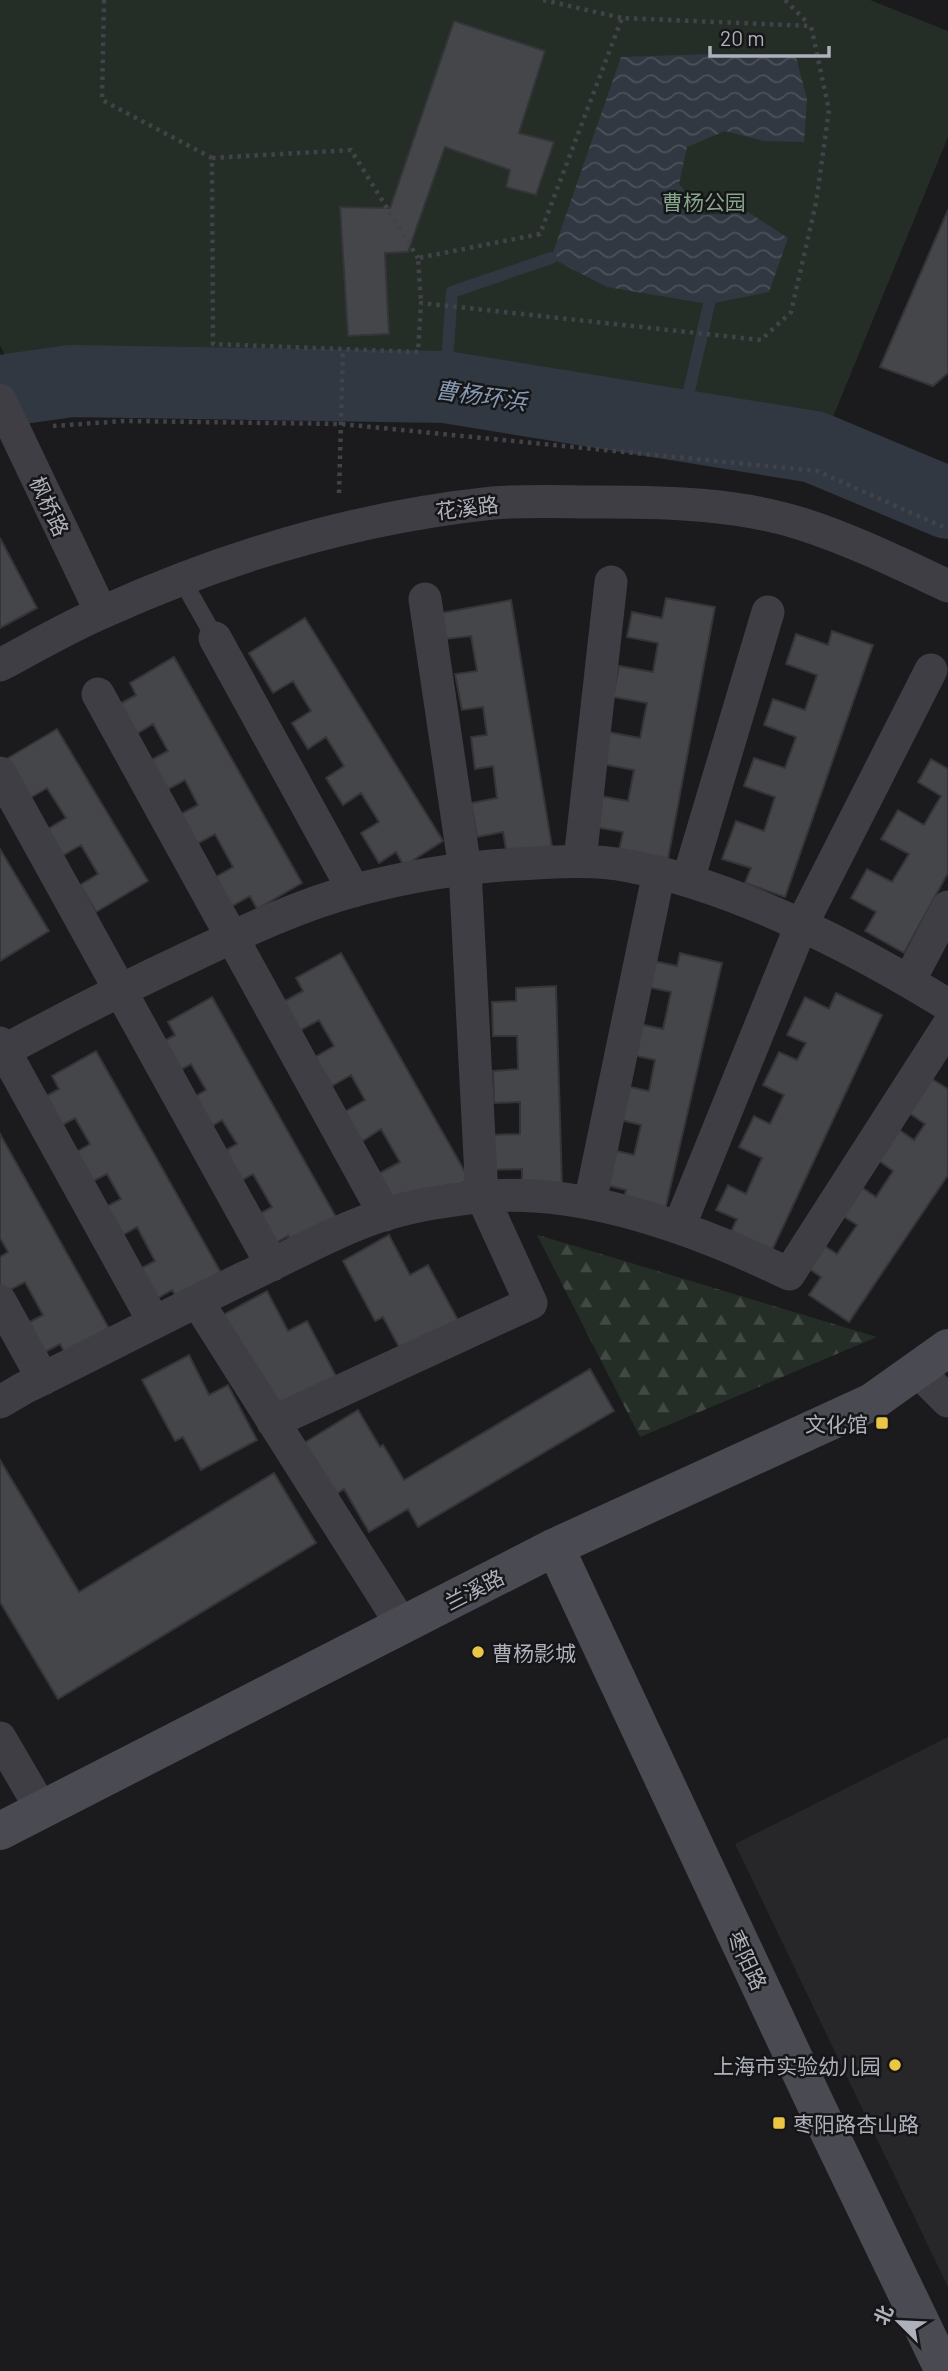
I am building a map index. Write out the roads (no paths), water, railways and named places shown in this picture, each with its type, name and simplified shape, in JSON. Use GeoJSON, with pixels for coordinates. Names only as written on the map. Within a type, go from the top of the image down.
{"type":"FeatureCollection","features":[{"type":"Feature","properties":{"kind":"street","name":"枫桥路"},"geometry":{"type":"LineString","coordinates":[[7,415],[101,612]]}},
{"type":"Feature","properties":{"kind":"street","name":"花溪路"},"geometry":{"type":"LineString","coordinates":[[0,665],[101,612],[181,578],[338,528],[495,503],[655,502],[720,507],[802,524],[948,586]]}},
{"type":"Feature","properties":{"kind":"street"},"geometry":{"type":"LineString","coordinates":[[580,860],[611,582]]}},
{"type":"Feature","properties":{"kind":"street"},"geometry":{"type":"LineString","coordinates":[[273,1422],[531,1303],[482,1196],[465,869],[425,599]]}},
{"type":"Feature","properties":{"kind":"street"},"geometry":{"type":"LineString","coordinates":[[590,1203],[673,876],[768,612]]}},
{"type":"Feature","properties":{"kind":"street"},"geometry":{"type":"LineString","coordinates":[[215,638],[354,891]]}},
{"type":"Feature","properties":{"kind":"street"},"geometry":{"type":"LineString","coordinates":[[679,1227],[801,926],[931,670]]}},
{"type":"Feature","properties":{"kind":"street"},"geometry":{"type":"LineString","coordinates":[[98,694],[385,1215]]}},
{"type":"Feature","properties":{"kind":"street"},"geometry":{"type":"LineString","coordinates":[[0,773],[272,1265]]}},
{"type":"Feature","properties":{"kind":"street"},"geometry":{"type":"LineString","coordinates":[[154,1322],[1,1049],[232,937],[306,906],[405,878],[465,869],[580,860],[626,865],[673,876],[738,898],[801,926],[909,981],[948,1005]]}},
{"type":"Feature","properties":{"kind":"street"},"geometry":{"type":"LineString","coordinates":[[909,981],[948,907]]}},
{"type":"Feature","properties":{"kind":"street"},"geometry":{"type":"LineString","coordinates":[[0,1402],[154,1322],[272,1265],[385,1215],[422,1205],[482,1196],[541,1197],[590,1203],[679,1227],[738,1249],[789,1274],[948,1026]]}},
{"type":"Feature","properties":{"kind":"street"},"geometry":{"type":"LineString","coordinates":[[0,1301],[43,1378]]}},
{"type":"Feature","properties":{"kind":"street"},"geometry":{"type":"LineString","coordinates":[[197,1301],[402,1625]]}},
{"type":"Feature","properties":{"kind":"street","name":"兰溪路"},"geometry":{"type":"LineString","coordinates":[[0,1831],[555,1547],[872,1402],[948,1348]]}},
{"type":"Feature","properties":{"kind":"street"},"geometry":{"type":"LineString","coordinates":[[917,1370],[948,1401]]}},
{"type":"Feature","properties":{"kind":"street","name":"枣阳路"},"geometry":{"type":"LineString","coordinates":[[555,1547],[809,2090],[944,2371]]}},
{"type":"Feature","properties":{"kind":"street"},"geometry":{"type":"LineString","coordinates":[[0,1738],[42,1810]]}},
{"type":"Feature","properties":{"kind":"lane"},"geometry":{"type":"LineString","coordinates":[[181,578],[215,638]]}},
{"type":"Feature","properties":{"kind":"water"},"geometry":{"type":"Polygon","coordinates":[[[711,54],[796,57],[807,99],[804,142],[764,141],[725,131],[687,147],[679,184],[704,215],[748,212],[788,238],[769,292],[709,304],[607,287],[551,258],[621,57],[711,54]]]}},
{"type":"Feature","properties":{"kind":"waterway"},"geometry":{"type":"LineString","coordinates":[[445,387],[452,292],[551,258]]}},
{"type":"Feature","properties":{"kind":"waterway"},"geometry":{"type":"LineString","coordinates":[[681,426],[709,304]]}},
{"type":"Feature","properties":{"kind":"waterway","name":"曹杨环浜"},"geometry":{"type":"LineString","coordinates":[[0,391],[71,381],[445,387],[814,447],[948,503]]}},
{"type":"Feature","properties":{"kind":"place","name":"文化馆"},"geometry":{"type":"Point","coordinates":[882,1423]}},
{"type":"Feature","properties":{"kind":"place","name":"曹杨影城"},"geometry":{"type":"Point","coordinates":[478,1652]}},
{"type":"Feature","properties":{"kind":"place","name":"上海市实验幼儿园"},"geometry":{"type":"Point","coordinates":[895,2065]}},
{"type":"Feature","properties":{"kind":"place","name":"枣阳路杏山路"},"geometry":{"type":"Point","coordinates":[779,2123]}},
{"type":"Feature","properties":{"kind":"park label","name":"曹杨公园"},"geometry":{"type":"Point","coordinates":[704,201]}}]}
